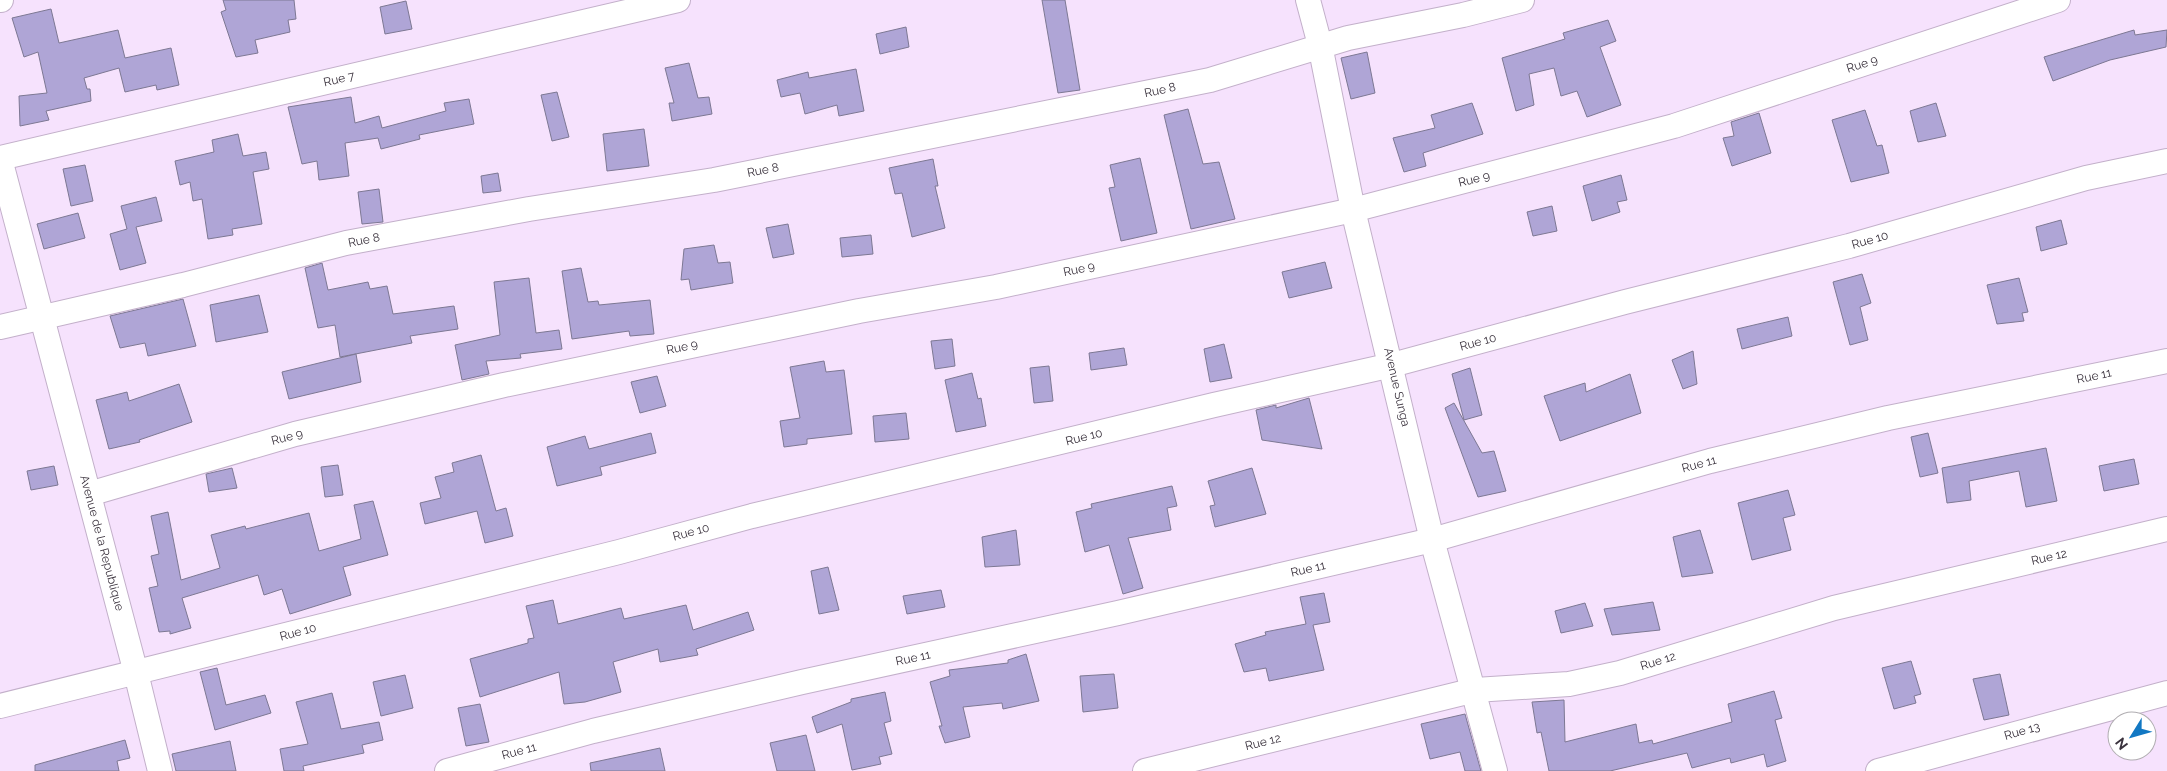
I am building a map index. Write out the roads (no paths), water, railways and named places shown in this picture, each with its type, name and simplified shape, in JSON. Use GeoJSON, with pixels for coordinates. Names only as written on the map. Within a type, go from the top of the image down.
{"type":"FeatureCollection","features":[{"type":"Feature","properties":{"kind":"street","name":"Rue 7"},"geometry":{"type":"LineString","coordinates":[[0,159],[678,0]]}},
{"type":"Feature","properties":{"kind":"street","name":"Avenue Sunga"},"geometry":{"type":"LineString","coordinates":[[1308,0],[1320,46],[1353,210],[1392,365],[1432,540],[1475,690],[1495,771]]}},
{"type":"Feature","properties":{"kind":"street","name":"Rue 8"},"geometry":{"type":"LineString","coordinates":[[0,327],[183,285],[346,243],[529,209],[714,180],[1210,80],[1320,46],[1522,0]]}},
{"type":"Feature","properties":{"kind":"street","name":"Rue 9"},"geometry":{"type":"LineString","coordinates":[[89,494],[296,434],[504,385],[859,311],[996,287],[1353,210],[1674,126],[2058,0]]}},
{"type":"Feature","properties":{"kind":"street","name":"Avenue de la Republique"},"geometry":{"type":"LineString","coordinates":[[0,159],[136,673],[160,771]]}},
{"type":"Feature","properties":{"kind":"street","name":"Rue 10"},"geometry":{"type":"LineString","coordinates":[[0,706],[619,552],[752,516],[1214,405],[1392,365],[1625,302],[1849,246],[2086,178],[2167,161]]}},
{"type":"Feature","properties":{"kind":"street","name":"Rue 11"},"geometry":{"type":"LineString","coordinates":[[447,771],[593,731],[1432,540],[1718,459],[1888,418],[2167,361]]}},
{"type":"Feature","properties":{"kind":"street","name":"Rue 12"},"geometry":{"type":"LineString","coordinates":[[1145,771],[1475,690],[1569,684],[1620,673],[1834,608],[2167,529]]}},
{"type":"Feature","properties":{"kind":"street","name":"Rue 13"},"geometry":{"type":"LineString","coordinates":[[1878,771],[1918,762],[2054,722],[2167,693]]}}]}
